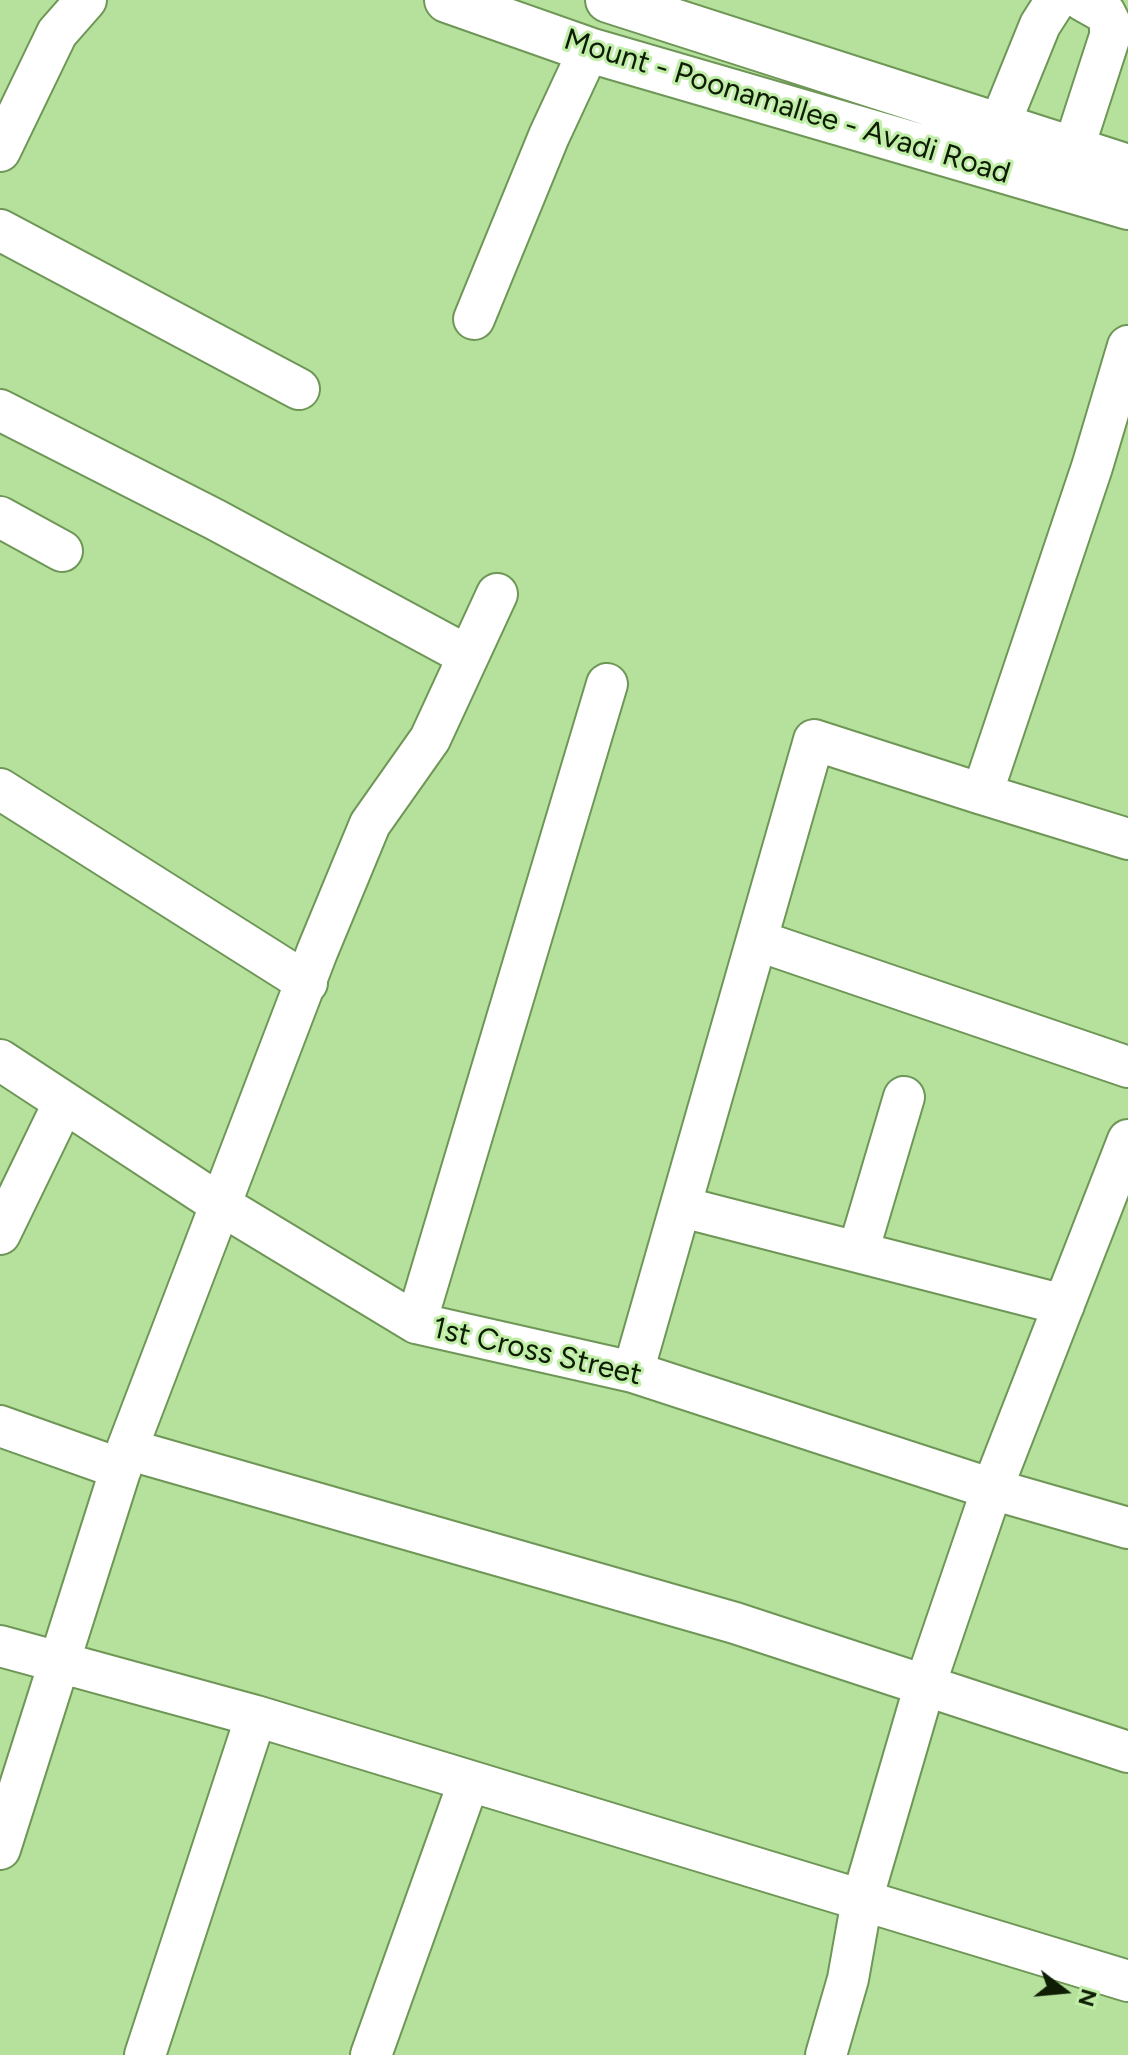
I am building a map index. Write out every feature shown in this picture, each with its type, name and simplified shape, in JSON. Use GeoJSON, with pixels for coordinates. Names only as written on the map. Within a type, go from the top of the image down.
{"type":"FeatureCollection","features":[{"type":"Feature","properties":{"kind":"main road","name":"Mount - Poonamallee - Avadi Road"},"geometry":{"type":"LineString","coordinates":[[447,0],[589,50],[1068,169],[1128,167]]}},
{"type":"Feature","properties":{"kind":"main road","name":"Mount - Poonamallee - Avadi Road"},"geometry":{"type":"LineString","coordinates":[[608,0],[999,126],[1128,207]]}},
{"type":"Feature","properties":{"kind":"street"},"geometry":{"type":"LineString","coordinates":[[0,151],[57,33],[86,0]]}},
{"type":"Feature","properties":{"kind":"street"},"geometry":{"type":"LineString","coordinates":[[999,126],[1040,25],[1056,0]]}},
{"type":"Feature","properties":{"kind":"street"},"geometry":{"type":"LineString","coordinates":[[1068,169],[1110,36],[1110,23],[1105,13],[1082,0]]}},
{"type":"Feature","properties":{"kind":"street"},"geometry":{"type":"LineString","coordinates":[[474,319],[549,136],[589,50]]}},
{"type":"Feature","properties":{"kind":"street"},"geometry":{"type":"LineString","coordinates":[[0,230],[299,389]]}},
{"type":"Feature","properties":{"kind":"street"},"geometry":{"type":"LineString","coordinates":[[982,794],[1092,467],[1128,346]]}},
{"type":"Feature","properties":{"kind":"street"},"geometry":{"type":"LineString","coordinates":[[0,410],[216,520],[468,656]]}},
{"type":"Feature","properties":{"kind":"street"},"geometry":{"type":"LineString","coordinates":[[0,517],[62,551]]}},
{"type":"Feature","properties":{"kind":"street"},"geometry":{"type":"LineString","coordinates":[[0,1849],[124,1459],[307,983],[370,824],[430,739],[497,594]]}},
{"type":"Feature","properties":{"kind":"street"},"geometry":{"type":"LineString","coordinates":[[416,1323],[607,684]]}},
{"type":"Feature","properties":{"kind":"street"},"geometry":{"type":"LineString","coordinates":[[633,1372],[759,941],[814,740],[1128,839]]}},
{"type":"Feature","properties":{"kind":"street"},"geometry":{"type":"LineString","coordinates":[[0,789],[307,983]]}},
{"type":"Feature","properties":{"kind":"street"},"geometry":{"type":"LineString","coordinates":[[759,941],[1128,1067]]}},
{"type":"Feature","properties":{"kind":"street","name":"1st Cross Street"},"geometry":{"type":"LineString","coordinates":[[0,1060],[221,1205],[416,1323],[633,1372],[992,1489],[1128,1528]]}},
{"type":"Feature","properties":{"kind":"street"},"geometry":{"type":"LineString","coordinates":[[858,1252],[904,1097]]}},
{"type":"Feature","properties":{"kind":"street"},"geometry":{"type":"LineString","coordinates":[[0,1234],[64,1102]]}},
{"type":"Feature","properties":{"kind":"street"},"geometry":{"type":"LineString","coordinates":[[826,2055],[848,1979],[862,1900],[924,1688],[992,1489],[1128,1140]]}},
{"type":"Feature","properties":{"kind":"street"},"geometry":{"type":"LineString","coordinates":[[682,1207],[1064,1305]]}},
{"type":"Feature","properties":{"kind":"street"},"geometry":{"type":"LineString","coordinates":[[0,1426],[735,1623],[924,1688],[1128,1752]]}},
{"type":"Feature","properties":{"kind":"street"},"geometry":{"type":"LineString","coordinates":[[0,1646],[256,1716],[1128,1981]]}},
{"type":"Feature","properties":{"kind":"street"},"geometry":{"type":"LineString","coordinates":[[145,2055],[256,1716]]}},
{"type":"Feature","properties":{"kind":"street"},"geometry":{"type":"LineString","coordinates":[[371,2055],[469,1781]]}}]}
